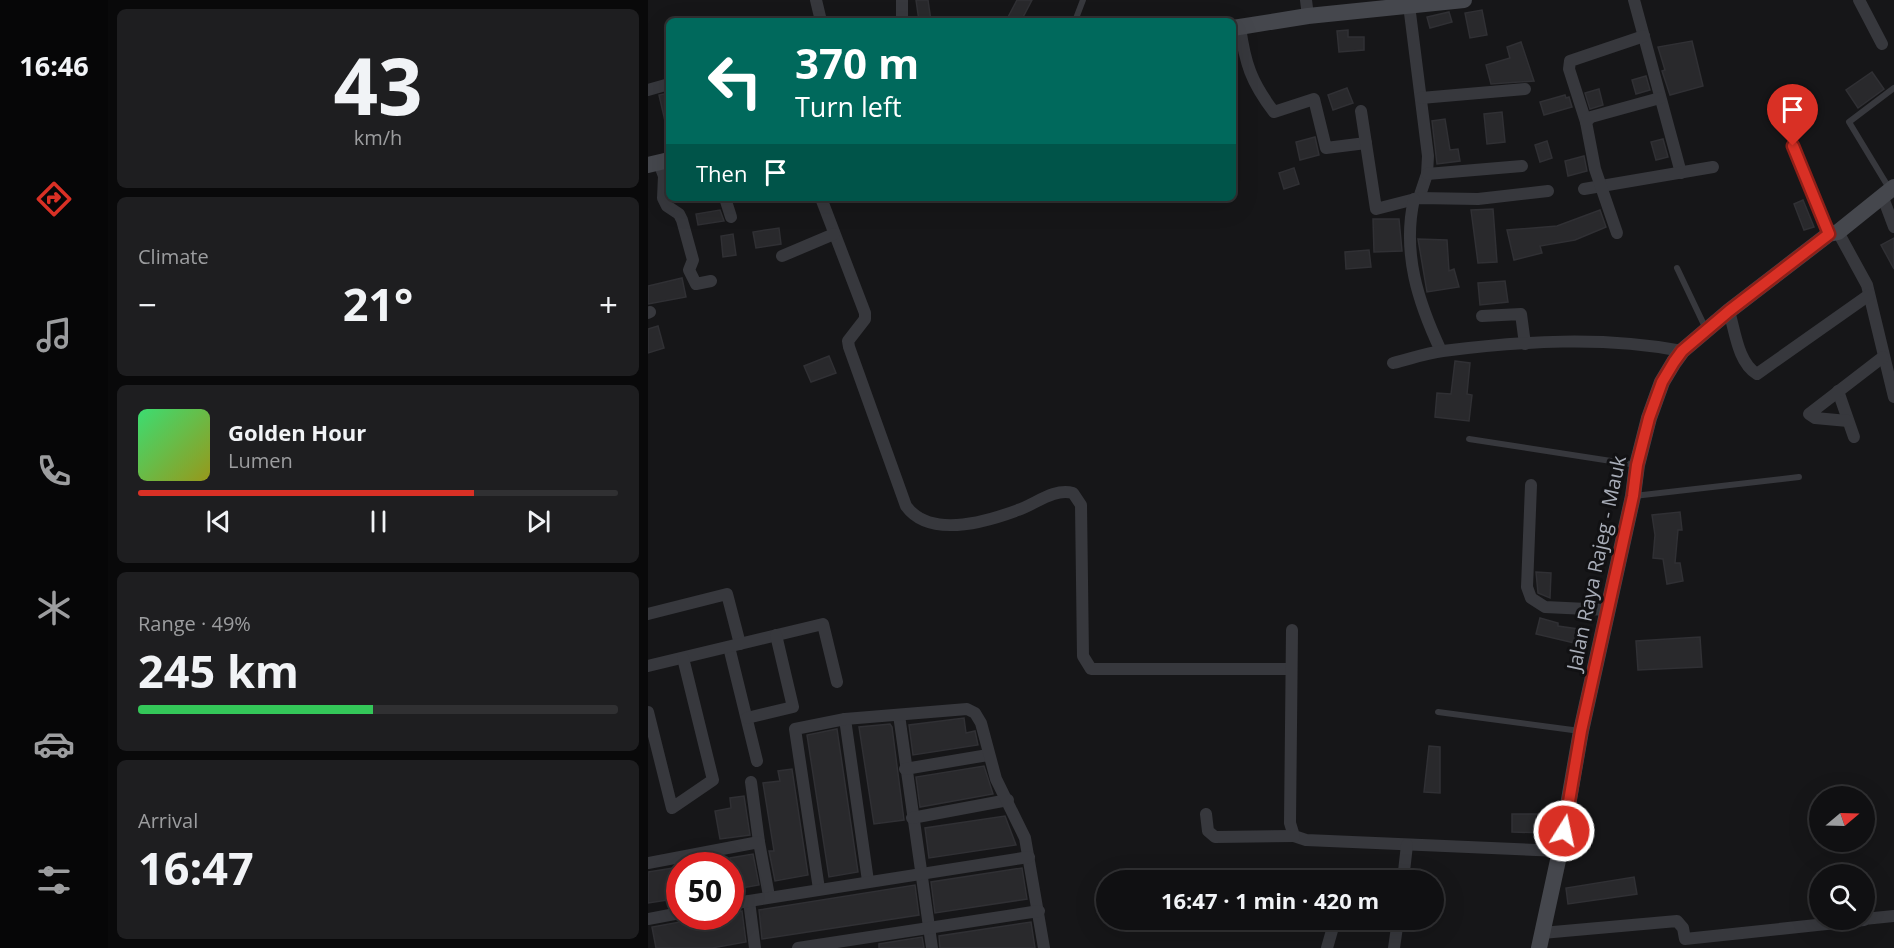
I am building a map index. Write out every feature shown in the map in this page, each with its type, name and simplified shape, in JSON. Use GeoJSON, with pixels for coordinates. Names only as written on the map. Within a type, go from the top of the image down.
{"type":"FeatureCollection","features":[{"type":"Feature","properties":{"kind":"main road"},"geometry":{"type":"LineString","coordinates":[[1236,27],[1307,8],[1409,5],[1464,0]]}},
{"type":"Feature","properties":{"kind":"main road","name":"Jalan Raya Rajeg - Mauk"},"geometry":{"type":"LineString","coordinates":[[1540,940],[1560,851],[1581,731],[1633,496],[1637,465],[1662,382],[1682,351],[1729,311],[1888,191]]}},
{"type":"Feature","properties":{"kind":"street"},"geometry":{"type":"LineString","coordinates":[[816,0],[820,18]]}},
{"type":"Feature","properties":{"kind":"street"},"geometry":{"type":"LineString","coordinates":[[902,0],[902,18]]}},
{"type":"Feature","properties":{"kind":"street"},"geometry":{"type":"LineString","coordinates":[[1634,0],[1681,173]]}},
{"type":"Feature","properties":{"kind":"street"},"geometry":{"type":"LineString","coordinates":[[1859,0],[1882,44]]}},
{"type":"Feature","properties":{"kind":"street"},"geometry":{"type":"LineString","coordinates":[[1409,5],[1421,98],[1427,174],[1417,199],[1410,229],[1412,272],[1421,309],[1441,351]]}},
{"type":"Feature","properties":{"kind":"street"},"geometry":{"type":"LineString","coordinates":[[1236,27],[1248,71],[1255,87],[1274,112],[1314,99],[1326,148],[1366,143]]}},
{"type":"Feature","properties":{"kind":"street"},"geometry":{"type":"LineString","coordinates":[[1617,233],[1601,186],[1586,122],[1569,69],[1570,61],[1644,36]]}},
{"type":"Feature","properties":{"kind":"street"},"geometry":{"type":"LineString","coordinates":[[648,90],[666,85]]}},
{"type":"Feature","properties":{"kind":"street"},"geometry":{"type":"LineString","coordinates":[[1421,98],[1525,89]]}},
{"type":"Feature","properties":{"kind":"street"},"geometry":{"type":"LineString","coordinates":[[1586,122],[1591,117],[1660,98]]}},
{"type":"Feature","properties":{"kind":"street"},"geometry":{"type":"LineString","coordinates":[[1361,111],[1376,209],[1417,199],[1478,199],[1548,191]]}},
{"type":"Feature","properties":{"kind":"street"},"geometry":{"type":"LineString","coordinates":[[659,163],[664,176],[663,198],[667,206],[679,214],[682,220],[693,260],[689,270],[691,279],[696,284],[711,281]]}},
{"type":"Feature","properties":{"kind":"street"},"geometry":{"type":"LineString","coordinates":[[1427,174],[1522,166]]}},
{"type":"Feature","properties":{"kind":"street"},"geometry":{"type":"LineString","coordinates":[[1584,189],[1713,167]]}},
{"type":"Feature","properties":{"kind":"street"},"geometry":{"type":"LineString","coordinates":[[1888,191],[1894,227]]}},
{"type":"Feature","properties":{"kind":"street"},"geometry":{"type":"LineString","coordinates":[[726,201],[731,217]]}},
{"type":"Feature","properties":{"kind":"street"},"geometry":{"type":"LineString","coordinates":[[822,201],[865,313],[865,319],[848,341],[849,346],[906,506],[914,516],[924,520],[957,525],[975,523],[1017,510],[1055,493],[1065,491],[1073,493],[1081,505],[1083,656],[1091,669],[1290,669]]}},
{"type":"Feature","properties":{"kind":"street"},"geometry":{"type":"LineString","coordinates":[[1834,233],[1858,266],[1869,295],[1894,397]]}},
{"type":"Feature","properties":{"kind":"street"},"geometry":{"type":"LineString","coordinates":[[782,256],[834,234]]}},
{"type":"Feature","properties":{"kind":"street"},"geometry":{"type":"LineString","coordinates":[[1729,311],[1742,355],[1746,363],[1757,374],[1869,295]]}},
{"type":"Feature","properties":{"kind":"street"},"geometry":{"type":"LineString","coordinates":[[1482,315],[1521,314],[1525,344]]}},
{"type":"Feature","properties":{"kind":"street"},"geometry":{"type":"LineString","coordinates":[[1394,363],[1441,351],[1525,344],[1619,342],[1682,351]]}},
{"type":"Feature","properties":{"kind":"street"},"geometry":{"type":"LineString","coordinates":[[1848,421],[1815,418],[1809,414],[1883,357]]}},
{"type":"Feature","properties":{"kind":"street"},"geometry":{"type":"LineString","coordinates":[[1838,391],[1854,437]]}},
{"type":"Feature","properties":{"kind":"street"},"geometry":{"type":"LineString","coordinates":[[1531,485],[1527,587],[1531,598],[1545,607],[1608,610]]}},
{"type":"Feature","properties":{"kind":"street"},"geometry":{"type":"LineString","coordinates":[[648,614],[727,594],[747,718],[757,761]]}},
{"type":"Feature","properties":{"kind":"street"},"geometry":{"type":"LineString","coordinates":[[648,666],[823,624],[837,681]]}},
{"type":"Feature","properties":{"kind":"street"},"geometry":{"type":"LineString","coordinates":[[1292,630],[1290,823],[1294,836]]}},
{"type":"Feature","properties":{"kind":"street"},"geometry":{"type":"LineString","coordinates":[[747,718],[793,707],[776,635]]}},
{"type":"Feature","properties":{"kind":"street"},"geometry":{"type":"LineString","coordinates":[[648,712],[672,808],[713,780],[683,658]]}},
{"type":"Feature","properties":{"kind":"street"},"geometry":{"type":"LineString","coordinates":[[819,889],[795,730],[844,719],[967,709],[975,714],[981,723],[996,779],[1020,825],[1029,857],[1044,948]]}},
{"type":"Feature","properties":{"kind":"street"},"geometry":{"type":"LineString","coordinates":[[898,715],[932,948]]}},
{"type":"Feature","properties":{"kind":"street"},"geometry":{"type":"LineString","coordinates":[[844,719],[868,881]]}},
{"type":"Feature","properties":{"kind":"street"},"geometry":{"type":"LineString","coordinates":[[905,770],[988,755]]}},
{"type":"Feature","properties":{"kind":"street"},"geometry":{"type":"LineString","coordinates":[[751,782],[769,896]]}},
{"type":"Feature","properties":{"kind":"street"},"geometry":{"type":"LineString","coordinates":[[912,818],[1008,800]]}},
{"type":"Feature","properties":{"kind":"street"},"geometry":{"type":"LineString","coordinates":[[1206,814],[1208,831],[1215,837],[1294,836],[1306,840],[1560,851]]}},
{"type":"Feature","properties":{"kind":"street"},"geometry":{"type":"LineString","coordinates":[[648,863],[759,842]]}},
{"type":"Feature","properties":{"kind":"street"},"geometry":{"type":"LineString","coordinates":[[1404,870],[1407,845]]}},
{"type":"Feature","properties":{"kind":"street"},"geometry":{"type":"LineString","coordinates":[[744,902],[769,896],[1029,857]]}},
{"type":"Feature","properties":{"kind":"street"},"geometry":{"type":"LineString","coordinates":[[749,901],[755,948]]}},
{"type":"Feature","properties":{"kind":"street"},"geometry":{"type":"LineString","coordinates":[[798,948],[1039,910]]}},
{"type":"Feature","properties":{"kind":"street"},"geometry":{"type":"LineString","coordinates":[[648,919],[666,916]]}},
{"type":"Feature","properties":{"kind":"street"},"geometry":{"type":"LineString","coordinates":[[1875,919],[1894,916]]}},
{"type":"Feature","properties":{"kind":"street"},"geometry":{"type":"LineString","coordinates":[[1540,940],[1677,921],[1683,928],[1684,943],[1809,927]]}},
{"type":"Feature","properties":{"kind":"street"},"geometry":{"type":"LineString","coordinates":[[1327,948],[1332,930]]}},
{"type":"Feature","properties":{"kind":"street"},"geometry":{"type":"LineString","coordinates":[[1394,948],[1397,930]]}},
{"type":"Feature","properties":{"kind":"lane"},"geometry":{"type":"LineString","coordinates":[[1076,18],[1083,0]]}},
{"type":"Feature","properties":{"kind":"lane"},"geometry":{"type":"LineString","coordinates":[[1888,191],[1849,122],[1894,88]]}},
{"type":"Feature","properties":{"kind":"lane"},"geometry":{"type":"LineString","coordinates":[[1793,146],[1834,233]]}},
{"type":"Feature","properties":{"kind":"lane"},"geometry":{"type":"LineString","coordinates":[[1677,268],[1707,332]]}},
{"type":"Feature","properties":{"kind":"lane"},"geometry":{"type":"LineString","coordinates":[[1469,439],[1637,465]]}},
{"type":"Feature","properties":{"kind":"lane"},"geometry":{"type":"LineString","coordinates":[[1633,496],[1799,477]]}},
{"type":"Feature","properties":{"kind":"lane"},"geometry":{"type":"LineString","coordinates":[[1438,712],[1581,731]]}},
{"type":"Feature","properties":{"kind":"building"},"geometry":{"type":"Polygon","coordinates":[[[916,0],[928,0],[931,18],[919,18],[916,0]]]}},
{"type":"Feature","properties":{"kind":"building"},"geometry":{"type":"Polygon","coordinates":[[[1017,0],[1032,0],[1023,18],[1008,18],[1017,0]]]}},
{"type":"Feature","properties":{"kind":"building"},"geometry":{"type":"Polygon","coordinates":[[[1482,10],[1487,35],[1470,38],[1465,13],[1482,10]]]}},
{"type":"Feature","properties":{"kind":"building"},"geometry":{"type":"Polygon","coordinates":[[[1449,12],[1452,22],[1430,28],[1427,17],[1449,12]]]}},
{"type":"Feature","properties":{"kind":"building"},"geometry":{"type":"Polygon","coordinates":[[[1348,30],[1348,37],[1364,37],[1364,50],[1339,52],[1337,31],[1348,30]]]}},
{"type":"Feature","properties":{"kind":"building"},"geometry":{"type":"Polygon","coordinates":[[[1692,41],[1703,86],[1670,95],[1662,71],[1665,70],[1658,47],[1692,41]]]}},
{"type":"Feature","properties":{"kind":"building"},"geometry":{"type":"Polygon","coordinates":[[[1521,42],[1534,81],[1491,84],[1486,65],[1510,58],[1507,47],[1521,42]]]}},
{"type":"Feature","properties":{"kind":"building"},"geometry":{"type":"Polygon","coordinates":[[[1872,72],[1884,89],[1858,108],[1846,90],[1872,72]]]}},
{"type":"Feature","properties":{"kind":"building"},"geometry":{"type":"Polygon","coordinates":[[[1646,76],[1650,90],[1636,94],[1632,80],[1646,76]]]}},
{"type":"Feature","properties":{"kind":"building"},"geometry":{"type":"Polygon","coordinates":[[[1347,88],[1353,103],[1333,110],[1328,95],[1347,88]]]}},
{"type":"Feature","properties":{"kind":"building"},"geometry":{"type":"Polygon","coordinates":[[[1599,89],[1603,105],[1590,109],[1585,93],[1599,89]]]}},
{"type":"Feature","properties":{"kind":"building"},"geometry":{"type":"Polygon","coordinates":[[[666,94],[666,121],[665,121],[659,95],[666,94]]]}},
{"type":"Feature","properties":{"kind":"building"},"geometry":{"type":"Polygon","coordinates":[[[1565,95],[1566,98],[1569,97],[1572,107],[1544,115],[1540,102],[1565,95]]]}},
{"type":"Feature","properties":{"kind":"building"},"geometry":{"type":"Polygon","coordinates":[[[1502,112],[1505,142],[1487,144],[1484,114],[1502,112]]]}},
{"type":"Feature","properties":{"kind":"building"},"geometry":{"type":"Polygon","coordinates":[[[1445,119],[1450,150],[1458,149],[1460,161],[1437,164],[1432,121],[1445,119]]]}},
{"type":"Feature","properties":{"kind":"building"},"geometry":{"type":"Polygon","coordinates":[[[1315,137],[1319,155],[1300,160],[1296,142],[1315,137]]]}},
{"type":"Feature","properties":{"kind":"building"},"geometry":{"type":"Polygon","coordinates":[[[1663,139],[1668,157],[1656,160],[1651,142],[1663,139]]]}},
{"type":"Feature","properties":{"kind":"building"},"geometry":{"type":"Polygon","coordinates":[[[1547,141],[1552,158],[1540,162],[1535,145],[1547,141]]]}},
{"type":"Feature","properties":{"kind":"building"},"geometry":{"type":"Polygon","coordinates":[[[1584,156],[1587,171],[1568,176],[1565,161],[1584,156]]]}},
{"type":"Feature","properties":{"kind":"building"},"geometry":{"type":"Polygon","coordinates":[[[1294,168],[1299,184],[1284,189],[1279,173],[1294,168]]]}},
{"type":"Feature","properties":{"kind":"building"},"geometry":{"type":"Polygon","coordinates":[[[1803,200],[1814,227],[1804,230],[1794,204],[1803,200]]]}},
{"type":"Feature","properties":{"kind":"building"},"geometry":{"type":"Polygon","coordinates":[[[1493,209],[1497,262],[1478,263],[1471,210],[1493,209]]]}},
{"type":"Feature","properties":{"kind":"building"},"geometry":{"type":"Polygon","coordinates":[[[720,210],[724,221],[698,225],[696,214],[720,210]]]}},
{"type":"Feature","properties":{"kind":"building"},"geometry":{"type":"Polygon","coordinates":[[[1600,210],[1606,227],[1575,240],[1540,246],[1542,253],[1514,260],[1507,230],[1557,226],[1600,210]]]}},
{"type":"Feature","properties":{"kind":"building"},"geometry":{"type":"Polygon","coordinates":[[[1373,219],[1399,219],[1402,251],[1374,252],[1373,219]]]}},
{"type":"Feature","properties":{"kind":"building"},"geometry":{"type":"Polygon","coordinates":[[[779,228],[781,244],[756,248],[753,232],[779,228]]]}},
{"type":"Feature","properties":{"kind":"building"},"geometry":{"type":"Polygon","coordinates":[[[733,234],[736,255],[723,257],[721,236],[733,234]]]}},
{"type":"Feature","properties":{"kind":"building"},"geometry":{"type":"Polygon","coordinates":[[[1894,238],[1894,269],[1881,245],[1894,238]]]}},
{"type":"Feature","properties":{"kind":"building"},"geometry":{"type":"Polygon","coordinates":[[[1418,239],[1447,240],[1449,271],[1454,269],[1459,287],[1427,292],[1418,239]]]}},
{"type":"Feature","properties":{"kind":"building"},"geometry":{"type":"Polygon","coordinates":[[[1369,250],[1371,267],[1346,269],[1345,252],[1369,250]]]}},
{"type":"Feature","properties":{"kind":"building"},"geometry":{"type":"Polygon","coordinates":[[[682,278],[686,297],[648,304],[648,286],[682,278]]]}},
{"type":"Feature","properties":{"kind":"building"},"geometry":{"type":"Polygon","coordinates":[[[1505,281],[1508,302],[1480,305],[1478,283],[1505,281]]]}},
{"type":"Feature","properties":{"kind":"building"},"geometry":{"type":"Polygon","coordinates":[[[658,326],[664,348],[648,353],[648,329],[658,326]]]}},
{"type":"Feature","properties":{"kind":"building"},"geometry":{"type":"Polygon","coordinates":[[[829,356],[836,373],[811,382],[804,366],[829,356]]]}},
{"type":"Feature","properties":{"kind":"building"},"geometry":{"type":"Polygon","coordinates":[[[1455,361],[1470,363],[1467,394],[1472,395],[1469,421],[1435,417],[1437,393],[1451,394],[1455,361]]]}},
{"type":"Feature","properties":{"kind":"building"},"geometry":{"type":"Polygon","coordinates":[[[1680,512],[1682,530],[1678,530],[1675,563],[1680,563],[1683,581],[1667,584],[1663,559],[1653,558],[1655,535],[1652,515],[1680,512]]]}},
{"type":"Feature","properties":{"kind":"building"},"geometry":{"type":"Polygon","coordinates":[[[1597,540],[1609,543],[1604,563],[1593,561],[1597,540]]]}},
{"type":"Feature","properties":{"kind":"building"},"geometry":{"type":"Polygon","coordinates":[[[1536,572],[1551,573],[1550,598],[1538,593],[1536,572]]]}},
{"type":"Feature","properties":{"kind":"building"},"geometry":{"type":"Polygon","coordinates":[[[1540,618],[1558,623],[1558,626],[1585,630],[1583,645],[1536,634],[1540,618]]]}},
{"type":"Feature","properties":{"kind":"building"},"geometry":{"type":"Polygon","coordinates":[[[1700,637],[1702,667],[1638,670],[1636,641],[1700,637]]]}},
{"type":"Feature","properties":{"kind":"building"},"geometry":{"type":"Polygon","coordinates":[[[964,718],[966,733],[975,731],[978,745],[913,755],[909,725],[964,718]]]}},
{"type":"Feature","properties":{"kind":"building"},"geometry":{"type":"Polygon","coordinates":[[[890,724],[904,820],[874,824],[859,727],[890,724]]]}},
{"type":"Feature","properties":{"kind":"building"},"geometry":{"type":"Polygon","coordinates":[[[837,729],[858,872],[829,877],[807,735],[837,729]]]}},
{"type":"Feature","properties":{"kind":"building"},"geometry":{"type":"Polygon","coordinates":[[[1429,746],[1440,747],[1440,793],[1424,792],[1429,746]]]}},
{"type":"Feature","properties":{"kind":"building"},"geometry":{"type":"Polygon","coordinates":[[[984,766],[993,794],[920,807],[916,777],[984,766]]]}},
{"type":"Feature","properties":{"kind":"building"},"geometry":{"type":"Polygon","coordinates":[[[792,769],[808,875],[775,881],[769,851],[774,851],[763,783],[780,781],[778,771],[792,769]]]}},
{"type":"Feature","properties":{"kind":"building"},"geometry":{"type":"Polygon","coordinates":[[[744,796],[750,835],[720,839],[715,811],[731,808],[730,798],[744,796]]]}},
{"type":"Feature","properties":{"kind":"building"},"geometry":{"type":"Polygon","coordinates":[[[1512,814],[1550,814],[1549,833],[1512,832],[1512,814]]]}},
{"type":"Feature","properties":{"kind":"building"},"geometry":{"type":"Polygon","coordinates":[[[1005,816],[1016,845],[929,858],[925,828],[1005,816]]]}},
{"type":"Feature","properties":{"kind":"building"},"geometry":{"type":"Polygon","coordinates":[[[753,854],[759,885],[744,888],[744,856],[753,854]]]}},
{"type":"Feature","properties":{"kind":"building"},"geometry":{"type":"Polygon","coordinates":[[[1022,868],[1027,899],[935,913],[931,882],[1022,868]]]}},
{"type":"Feature","properties":{"kind":"building"},"geometry":{"type":"Polygon","coordinates":[[[666,869],[666,900],[648,903],[648,872],[666,869]]]}},
{"type":"Feature","properties":{"kind":"building"},"geometry":{"type":"Polygon","coordinates":[[[1634,877],[1637,894],[1568,904],[1566,888],[1634,877]]]}},
{"type":"Feature","properties":{"kind":"building"},"geometry":{"type":"Polygon","coordinates":[[[915,885],[919,915],[762,939],[759,910],[915,885]]]}},
{"type":"Feature","properties":{"kind":"building"},"geometry":{"type":"Polygon","coordinates":[[[1031,922],[1035,948],[940,948],[939,936],[1031,922]]]}},
{"type":"Feature","properties":{"kind":"building"},"geometry":{"type":"Polygon","coordinates":[[[666,924],[666,930],[744,930],[744,926],[746,942],[712,948],[656,948],[652,927],[666,924]]]}},
{"type":"Feature","properties":{"kind":"building"},"geometry":{"type":"Polygon","coordinates":[[[922,937],[924,948],[879,948],[879,944],[922,937]]]}},
{"type":"Feature","properties":{"kind":"route"},"geometry":{"type":"LineString","coordinates":[[1564,831],[1581,731],[1633,496],[1637,465],[1649,418],[1662,382],[1682,351],[1729,311],[1829,234],[1793,146]]}}]}
